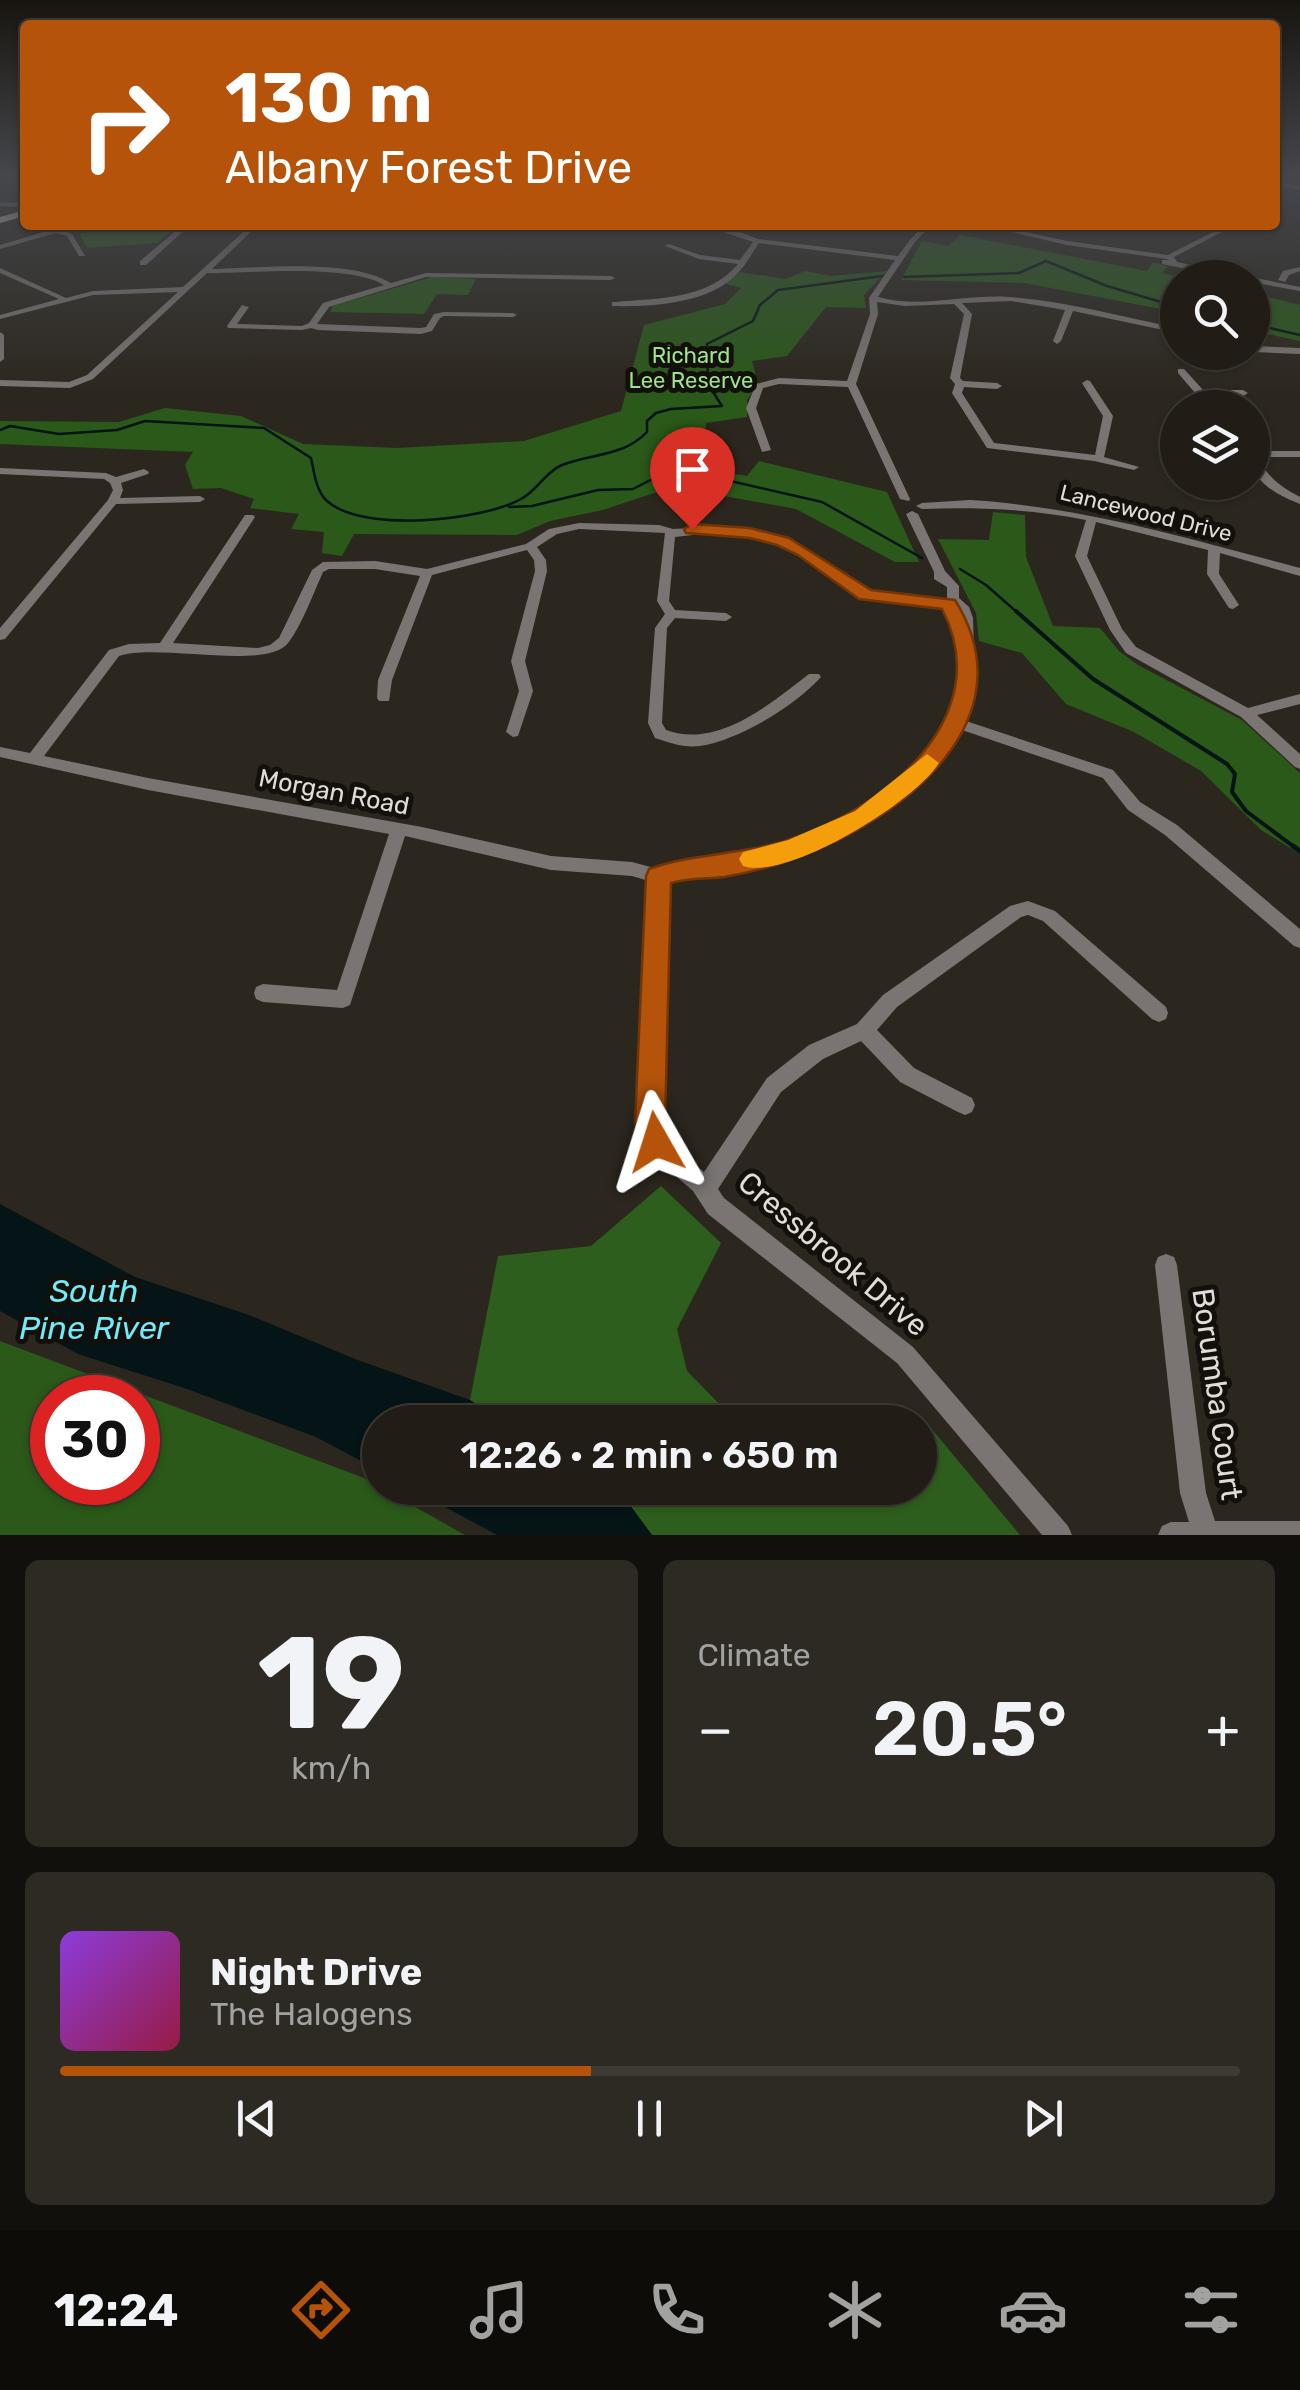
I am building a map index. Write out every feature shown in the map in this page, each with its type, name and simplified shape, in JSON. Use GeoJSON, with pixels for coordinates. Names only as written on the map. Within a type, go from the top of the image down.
{"type":"FeatureCollection","features":[{"type":"Feature","properties":{"kind":"street"},"geometry":{"type":"LineString","coordinates":[[79,249],[82,254]]}},
{"type":"Feature","properties":{"kind":"street"},"geometry":{"type":"LineString","coordinates":[[143,263],[160,249]]}},
{"type":"Feature","properties":{"kind":"street"},"geometry":{"type":"LineString","coordinates":[[0,383],[70,385],[90,377],[229,249]]}},
{"type":"Feature","properties":{"kind":"street"},"geometry":{"type":"LineString","coordinates":[[676,249],[699,258],[741,262]]}},
{"type":"Feature","properties":{"kind":"street"},"geometry":{"type":"LineString","coordinates":[[615,304],[694,294],[733,274],[753,249]]}},
{"type":"Feature","properties":{"kind":"street"},"geometry":{"type":"LineString","coordinates":[[828,249],[901,259]]}},
{"type":"Feature","properties":{"kind":"street"},"geometry":{"type":"LineString","coordinates":[[658,876],[690,868],[723,866],[792,849],[863,817],[914,777],[958,724],[959,704],[968,690],[966,636],[917,510],[895,506],[896,501],[905,499],[852,384],[874,314],[874,295],[909,249]]}},
{"type":"Feature","properties":{"kind":"street"},"geometry":{"type":"LineString","coordinates":[[1107,249],[1172,260],[1188,249]]}},
{"type":"Feature","properties":{"kind":"street"},"geometry":{"type":"LineString","coordinates":[[0,270],[62,298]]}},
{"type":"Feature","properties":{"kind":"street"},"geometry":{"type":"LineString","coordinates":[[204,271],[335,270],[358,272],[389,285]]}},
{"type":"Feature","properties":{"kind":"street"},"geometry":{"type":"LineString","coordinates":[[1282,280],[1286,273],[1300,270]]}},
{"type":"Feature","properties":{"kind":"street"},"geometry":{"type":"LineString","coordinates":[[315,326],[326,305],[444,272],[502,278],[611,278]]}},
{"type":"Feature","properties":{"kind":"street"},"geometry":{"type":"LineString","coordinates":[[1270,281],[1282,280],[1295,288]]}},
{"type":"Feature","properties":{"kind":"street"},"geometry":{"type":"LineString","coordinates":[[886,281],[891,297]]}},
{"type":"Feature","properties":{"kind":"street"},"geometry":{"type":"LineString","coordinates":[[1270,283],[1295,288]]}},
{"type":"Feature","properties":{"kind":"street"},"geometry":{"type":"LineString","coordinates":[[0,316],[62,298],[184,290]]}},
{"type":"Feature","properties":{"kind":"street"},"geometry":{"type":"LineString","coordinates":[[874,295],[921,302],[1007,299],[1160,326]]}},
{"type":"Feature","properties":{"kind":"street"},"geometry":{"type":"LineString","coordinates":[[874,314],[891,297]]}},
{"type":"Feature","properties":{"kind":"street"},"geometry":{"type":"LineString","coordinates":[[956,302],[968,314],[956,378],[960,384]]}},
{"type":"Feature","properties":{"kind":"street"},"geometry":{"type":"LineString","coordinates":[[245,307],[231,326],[421,331],[429,329],[437,316],[444,314],[513,315]]}},
{"type":"Feature","properties":{"kind":"street"},"geometry":{"type":"LineString","coordinates":[[1057,342],[1070,308]]}},
{"type":"Feature","properties":{"kind":"street"},"geometry":{"type":"LineString","coordinates":[[0,335],[0,359]]}},
{"type":"Feature","properties":{"kind":"street"},"geometry":{"type":"LineString","coordinates":[[1270,350],[1300,351]]}},
{"type":"Feature","properties":{"kind":"street"},"geometry":{"type":"LineString","coordinates":[[1181,371],[1197,390]]}},
{"type":"Feature","properties":{"kind":"street"},"geometry":{"type":"LineString","coordinates":[[766,450],[751,408],[759,386],[779,381],[852,384]]}},
{"type":"Feature","properties":{"kind":"street"},"geometry":{"type":"LineString","coordinates":[[1087,383],[1108,416],[1099,458]]}},
{"type":"Feature","properties":{"kind":"street"},"geometry":{"type":"LineString","coordinates":[[960,384],[997,386]]}},
{"type":"Feature","properties":{"kind":"street"},"geometry":{"type":"LineString","coordinates":[[960,384],[957,389],[961,401],[993,447],[1099,458],[1134,467]]}},
{"type":"Feature","properties":{"kind":"street"},"geometry":{"type":"LineString","coordinates":[[1270,454],[1300,454]]}},
{"type":"Feature","properties":{"kind":"street"},"geometry":{"type":"LineString","coordinates":[[0,471],[98,475],[115,481],[144,472]]}},
{"type":"Feature","properties":{"kind":"street"},"geometry":{"type":"LineString","coordinates":[[0,636],[113,501],[118,490],[115,481]]}},
{"type":"Feature","properties":{"kind":"street"},"geometry":{"type":"LineString","coordinates":[[1270,481],[1300,501]]}},
{"type":"Feature","properties":{"kind":"street"},"geometry":{"type":"LineString","coordinates":[[113,501],[200,499]]}},
{"type":"Feature","properties":{"kind":"street","name":"Lancewood Drive"},"geometry":{"type":"LineString","coordinates":[[917,510],[1001,505],[1063,511],[1300,572]]}},
{"type":"Feature","properties":{"kind":"street"},"geometry":{"type":"LineString","coordinates":[[164,648],[249,517]]}},
{"type":"Feature","properties":{"kind":"street"},"geometry":{"type":"LineString","coordinates":[[1091,521],[1082,556],[1123,641],[1140,657],[1246,713],[1300,763]]}},
{"type":"Feature","properties":{"kind":"street"},"geometry":{"type":"LineString","coordinates":[[34,759],[108,658],[129,648],[274,650],[284,640],[318,570],[330,565],[427,573],[530,546],[553,531],[578,526],[659,528],[673,532],[710,530],[769,536],[804,552],[858,592],[892,600],[951,600]]}},
{"type":"Feature","properties":{"kind":"street"},"geometry":{"type":"LineString","coordinates":[[671,614],[663,601],[669,536],[673,532]]}},
{"type":"Feature","properties":{"kind":"street"},"geometry":{"type":"LineString","coordinates":[[512,732],[526,691],[518,661],[542,571],[530,546]]}},
{"type":"Feature","properties":{"kind":"street"},"geometry":{"type":"LineString","coordinates":[[1214,550],[1214,574],[1233,605]]}},
{"type":"Feature","properties":{"kind":"street"},"geometry":{"type":"LineString","coordinates":[[384,698],[385,680],[427,573]]}},
{"type":"Feature","properties":{"kind":"street"},"geometry":{"type":"LineString","coordinates":[[671,614],[726,617]]}},
{"type":"Feature","properties":{"kind":"street"},"geometry":{"type":"LineString","coordinates":[[671,614],[661,628],[654,740],[696,740],[748,723],[814,677]]}},
{"type":"Feature","properties":{"kind":"street"},"geometry":{"type":"LineString","coordinates":[[1246,713],[1300,699]]}},
{"type":"Feature","properties":{"kind":"street"},"geometry":{"type":"LineString","coordinates":[[958,724],[1108,774],[1134,806],[1170,830],[1300,940]]}},
{"type":"Feature","properties":{"kind":"street","name":"Morgan Road"},"geometry":{"type":"LineString","coordinates":[[0,752],[398,832],[422,833],[551,863],[632,869],[658,876]]}},
{"type":"Feature","properties":{"kind":"street"},"geometry":{"type":"LineString","coordinates":[[263,993],[343,998],[398,832]]}},
{"type":"Feature","properties":{"kind":"street","name":"Cressbrook Drive"},"geometry":{"type":"LineString","coordinates":[[658,876],[650,1123],[656,1142],[667,1159],[707,1186],[716,1206],[905,1355],[1059,1535]]}},
{"type":"Feature","properties":{"kind":"street"},"geometry":{"type":"LineString","coordinates":[[707,1186],[774,1085],[816,1052],[864,1030],[890,1000],[1009,914],[1034,901],[1158,1013]]}},
{"type":"Feature","properties":{"kind":"street"},"geometry":{"type":"LineString","coordinates":[[864,1030],[907,1075],[965,1105]]}},
{"type":"Feature","properties":{"kind":"street","name":"Borumba Court"},"geometry":{"type":"LineString","coordinates":[[1166,1264],[1193,1493],[1205,1532]]}},
{"type":"Feature","properties":{"kind":"street"},"geometry":{"type":"LineString","coordinates":[[1171,1535],[1300,1534]]}},
{"type":"Feature","properties":{"kind":"green space"},"geometry":{"type":"Polygon","coordinates":[[[918,249],[1031,249],[1147,271],[1153,262],[1160,264],[1160,309],[1024,283],[901,280],[918,249]]]}},
{"type":"Feature","properties":{"kind":"green space","name":"Richard Lee Reserve"},"geometry":{"type":"Polygon","coordinates":[[[805,271],[831,276],[887,271],[864,295],[866,308],[826,307],[787,356],[752,361],[758,384],[747,400],[747,417],[706,423],[704,469],[747,476],[759,461],[887,492],[919,562],[895,562],[796,509],[685,489],[663,490],[603,510],[550,521],[517,535],[354,534],[342,556],[322,553],[324,532],[291,529],[299,514],[250,508],[254,499],[221,488],[193,489],[185,465],[193,452],[0,444],[0,421],[119,422],[165,408],[241,416],[303,444],[397,448],[524,441],[621,411],[644,325],[725,304],[741,288],[723,283],[740,272],[786,279],[805,271]]]}},
{"type":"Feature","properties":{"kind":"green space"},"geometry":{"type":"Polygon","coordinates":[[[432,277],[476,279],[468,295],[437,294],[424,314],[330,312],[333,306],[432,277]]]}},
{"type":"Feature","properties":{"kind":"green space"},"geometry":{"type":"Polygon","coordinates":[[[1270,297],[1300,305],[1300,341],[1270,335],[1270,297]]]}},
{"type":"Feature","properties":{"kind":"green space"},"geometry":{"type":"Polygon","coordinates":[[[993,512],[1025,515],[1026,557],[1053,626],[1100,628],[1119,651],[1138,665],[1242,720],[1300,773],[1300,854],[1261,830],[1201,771],[1134,732],[1066,704],[1022,653],[979,641],[976,613],[938,539],[989,540],[993,512]]]}},
{"type":"Feature","properties":{"kind":"green space"},"geometry":{"type":"Polygon","coordinates":[[[661,1186],[721,1243],[677,1329],[687,1371],[720,1405],[478,1405],[470,1400],[498,1256],[591,1246],[661,1186]]]}},
{"type":"Feature","properties":{"kind":"green space"},"geometry":{"type":"Polygon","coordinates":[[[0,1341],[90,1375],[30,1375],[30,1505],[160,1505],[160,1401],[362,1477],[362,1505],[412,1505],[465,1535],[0,1535],[0,1341]]]}},
{"type":"Feature","properties":{"kind":"green space"},"geometry":{"type":"Polygon","coordinates":[[[937,1435],[1020,1535],[652,1535],[630,1505],[937,1505],[937,1435]]]}},
{"type":"Feature","properties":{"kind":"water","name":"South Pine River"},"geometry":{"type":"Polygon","coordinates":[[[0,1204],[135,1277],[249,1315],[478,1405],[362,1405],[362,1461],[316,1437],[160,1380],[160,1375],[143,1375],[78,1354],[0,1311],[0,1204]]]}},
{"type":"Feature","properties":{"kind":"water"},"geometry":{"type":"Polygon","coordinates":[[[441,1505],[630,1505],[652,1535],[497,1535],[441,1505]]]}},
{"type":"Feature","properties":{"kind":"waterway"},"geometry":{"type":"LineString","coordinates":[[904,277],[1019,273],[1046,261],[1107,286],[1160,302]]}},
{"type":"Feature","properties":{"kind":"waterway"},"geometry":{"type":"LineString","coordinates":[[0,430],[10,426],[59,434],[117,430],[145,421],[264,428],[311,458],[320,492],[344,511],[393,520],[452,518],[503,507],[521,499],[562,465],[628,446],[647,432],[647,421],[656,413],[722,406],[708,384],[707,344],[753,321],[760,305],[778,290],[882,276]]}},
{"type":"Feature","properties":{"kind":"waterway"},"geometry":{"type":"LineString","coordinates":[[1270,328],[1300,335]]}},
{"type":"Feature","properties":{"kind":"waterway"},"geometry":{"type":"LineString","coordinates":[[509,507],[532,506],[598,490],[633,489],[674,468],[822,502],[922,558]]}},
{"type":"Feature","properties":{"kind":"waterway"},"geometry":{"type":"LineString","coordinates":[[960,569],[986,585],[1019,614]]}},
{"type":"Feature","properties":{"kind":"waterway"},"geometry":{"type":"LineString","coordinates":[[1016,611],[1093,679],[1227,764],[1235,774],[1232,792],[1246,811],[1297,849]]}},
{"type":"Feature","properties":{"kind":"waterway"},"geometry":{"type":"LineString","coordinates":[[1293,846],[1300,851]]}},
{"type":"Feature","properties":{"kind":"slow traffic"},"geometry":{"type":"LineString","coordinates":[[752,859],[792,849],[863,817],[927,763]]}},
{"type":"Feature","properties":{"kind":"route"},"geometry":{"type":"LineString","coordinates":[[656,1142],[650,1123],[658,876],[690,868],[723,866],[792,849],[863,817],[925,766],[958,724],[959,704],[968,690],[969,676],[966,636],[958,615],[948,604],[882,599],[858,592],[804,552],[769,536],[692,529]]}}]}
